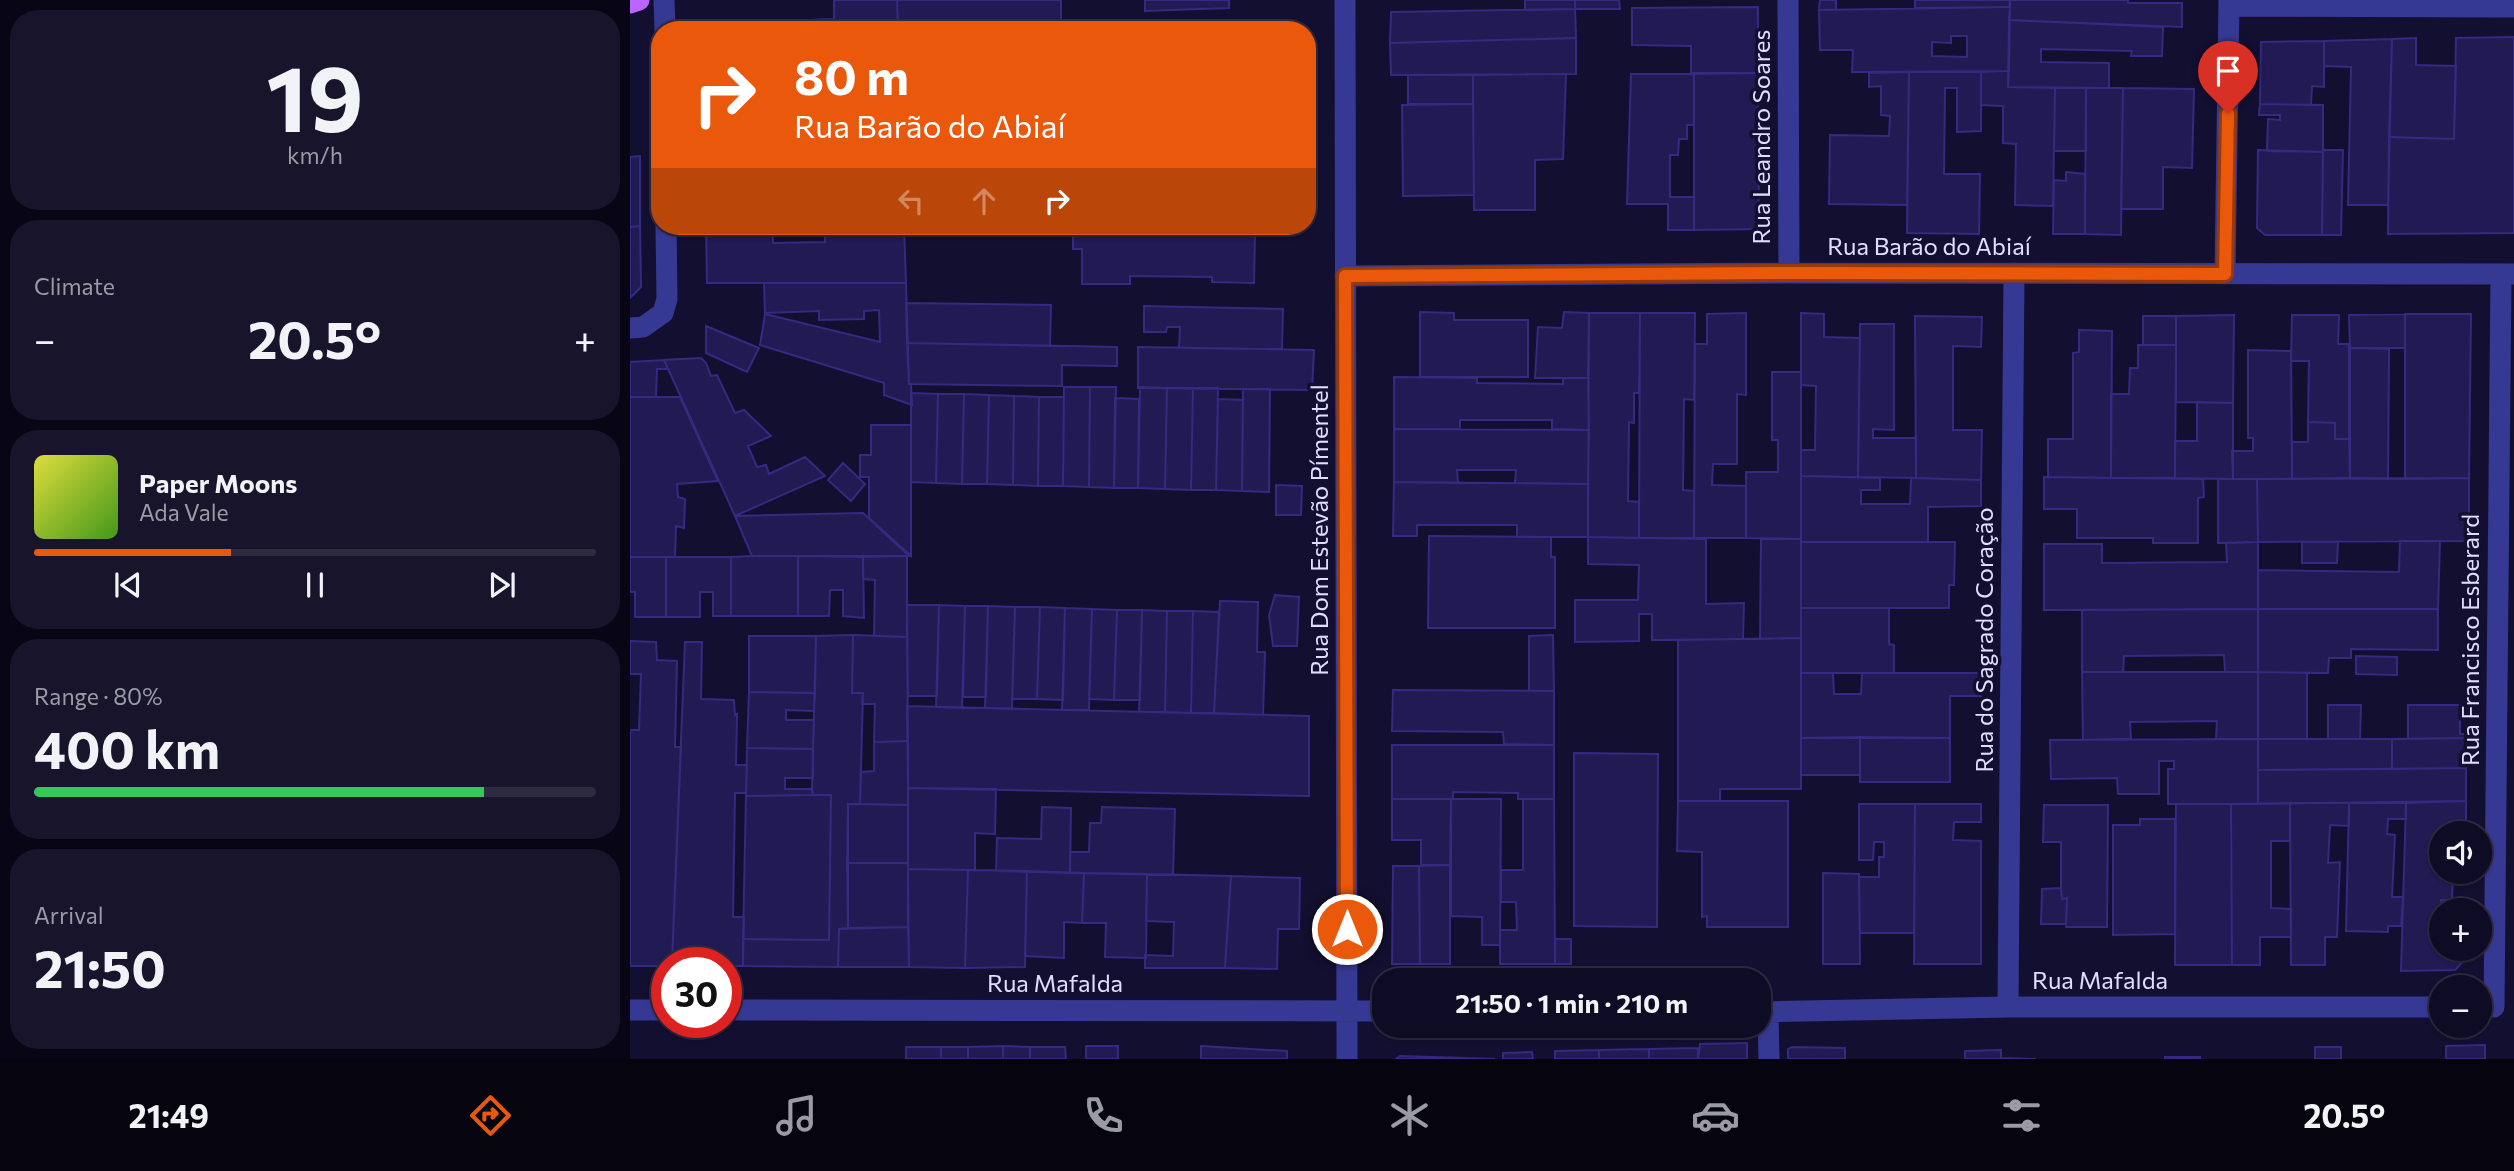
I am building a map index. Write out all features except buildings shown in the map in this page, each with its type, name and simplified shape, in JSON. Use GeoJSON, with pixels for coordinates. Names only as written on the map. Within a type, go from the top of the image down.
{"type":"FeatureCollection","features":[{"type":"Feature","properties":{"kind":"main road"},"geometry":{"type":"LineString","coordinates":[[630,3],[639,0]]}},
{"type":"Feature","properties":{"kind":"street"},"geometry":{"type":"LineString","coordinates":[[664,0],[665,21]]}},
{"type":"Feature","properties":{"kind":"street","name":"Rua Dom Estevão Pímentel"},"geometry":{"type":"LineString","coordinates":[[1345,0],[1348,1059]]}},
{"type":"Feature","properties":{"kind":"street","name":"Rua Leandro Soares"},"geometry":{"type":"LineString","coordinates":[[1788,0],[1789,273]]}},
{"type":"Feature","properties":{"kind":"street"},"geometry":{"type":"LineString","coordinates":[[2225,274],[2229,3],[2514,7]]}},
{"type":"Feature","properties":{"kind":"street"},"geometry":{"type":"LineString","coordinates":[[630,328],[643,327],[663,313],[667,299],[666,235]]}},
{"type":"Feature","properties":{"kind":"street","name":"Rua Barão do Abiaí"},"geometry":{"type":"LineString","coordinates":[[1345,276],[1789,273],[2507,274]]}},
{"type":"Feature","properties":{"kind":"street","name":"Rua do Sagrado Coração"},"geometry":{"type":"LineString","coordinates":[[2008,1007],[2014,274]]}},
{"type":"Feature","properties":{"kind":"street","name":"Rua Francisco Esberard"},"geometry":{"type":"LineString","coordinates":[[2496,1007],[2507,274]]}},
{"type":"Feature","properties":{"kind":"street","name":"Rua Mafalda"},"geometry":{"type":"LineString","coordinates":[[1771,1013],[2008,1007],[2429,1007]]}},
{"type":"Feature","properties":{"kind":"street"},"geometry":{"type":"LineString","coordinates":[[630,1010],[651,1010]]}},
{"type":"Feature","properties":{"kind":"street","name":"Rua Mafalda"},"geometry":{"type":"LineString","coordinates":[[742,1010],[1372,1011]]}},
{"type":"Feature","properties":{"kind":"street"},"geometry":{"type":"LineString","coordinates":[[1766,1038],[1769,1059]]}},
{"type":"Feature","properties":{"kind":"route"},"geometry":{"type":"LineString","coordinates":[[1347,929],[1345,276],[2225,274],[2228,113]]}}]}
